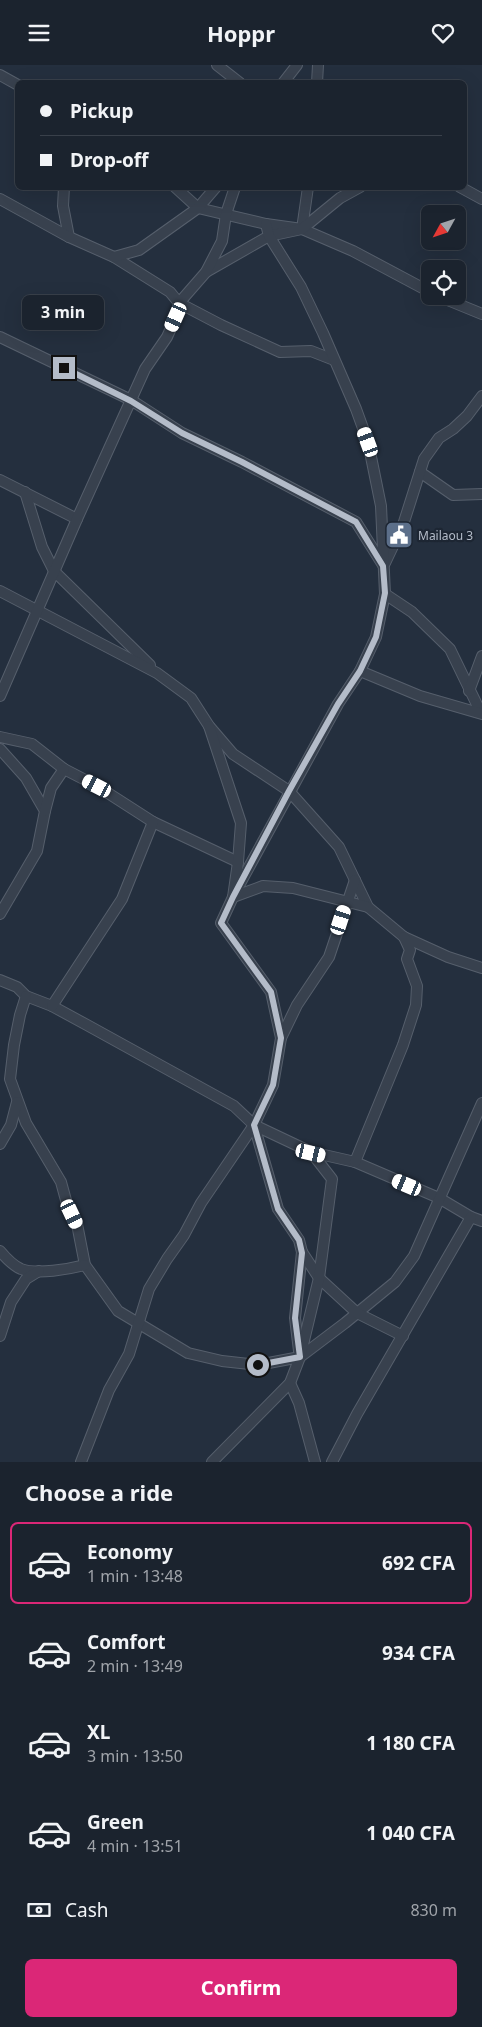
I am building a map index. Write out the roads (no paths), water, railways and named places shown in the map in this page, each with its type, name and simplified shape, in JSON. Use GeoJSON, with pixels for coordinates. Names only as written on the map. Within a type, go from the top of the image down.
{"type":"FeatureCollection","features":[{"type":"Feature","properties":{"kind":"street"},"geometry":{"type":"LineString","coordinates":[[217,65],[236,80]]}},
{"type":"Feature","properties":{"kind":"street"},"geometry":{"type":"LineString","coordinates":[[285,80],[297,65]]}},
{"type":"Feature","properties":{"kind":"street"},"geometry":{"type":"LineString","coordinates":[[317,80],[318,65]]}},
{"type":"Feature","properties":{"kind":"street"},"geometry":{"type":"LineString","coordinates":[[0,75],[15,83]]}},
{"type":"Feature","properties":{"kind":"street"},"geometry":{"type":"LineString","coordinates":[[64,190],[63,206],[69,237]]}},
{"type":"Feature","properties":{"kind":"street"},"geometry":{"type":"LineString","coordinates":[[178,190],[198,208],[266,224],[302,229],[353,251],[421,287]]}},
{"type":"Feature","properties":{"kind":"street"},"geometry":{"type":"LineString","coordinates":[[114,257],[139,249],[198,208],[213,190]]}},
{"type":"Feature","properties":{"kind":"street"},"geometry":{"type":"LineString","coordinates":[[0,696],[36,611],[145,369],[167,337],[176,317],[179,303],[206,272],[222,241],[226,214],[234,190]]}},
{"type":"Feature","properties":{"kind":"street"},"geometry":{"type":"LineString","coordinates":[[302,229],[308,190]]}},
{"type":"Feature","properties":{"kind":"street"},"geometry":{"type":"LineString","coordinates":[[206,272],[269,236],[302,229],[340,198],[355,190]]}},
{"type":"Feature","properties":{"kind":"street"},"geometry":{"type":"LineString","coordinates":[[466,190],[482,199]]}},
{"type":"Feature","properties":{"kind":"street"},"geometry":{"type":"LineString","coordinates":[[0,199],[69,237],[114,257],[170,292],[179,303],[280,352],[311,351],[334,360]]}},
{"type":"Feature","properties":{"kind":"street"},"geometry":{"type":"LineString","coordinates":[[266,224],[269,236],[301,287],[368,442],[381,506],[385,593],[376,637],[360,671],[338,704],[289,791],[221,923],[271,992],[281,1038]]}},
{"type":"Feature","properties":{"kind":"street"},"geometry":{"type":"LineString","coordinates":[[460,305],[482,314]]}},
{"type":"Feature","properties":{"kind":"street"},"geometry":{"type":"LineString","coordinates":[[0,337],[131,401],[182,433],[242,462],[356,522],[383,566]]}},
{"type":"Feature","properties":{"kind":"street"},"geometry":{"type":"LineString","coordinates":[[383,566],[403,525],[424,459],[439,438],[453,429],[467,416],[482,396]]}},
{"type":"Feature","properties":{"kind":"street"},"geometry":{"type":"LineString","coordinates":[[420,472],[453,495],[482,494]]}},
{"type":"Feature","properties":{"kind":"street"},"geometry":{"type":"LineString","coordinates":[[0,480],[77,519]]}},
{"type":"Feature","properties":{"kind":"street"},"geometry":{"type":"LineString","coordinates":[[25,492],[42,547],[54,571],[157,673],[191,699],[209,726],[233,754],[289,791],[339,847],[368,907]]}},
{"type":"Feature","properties":{"kind":"street"},"geometry":{"type":"LineString","coordinates":[[0,591],[157,673]]}},
{"type":"Feature","properties":{"kind":"street"},"geometry":{"type":"LineString","coordinates":[[385,593],[412,612],[450,649],[469,691],[482,714]]}},
{"type":"Feature","properties":{"kind":"street"},"geometry":{"type":"LineString","coordinates":[[469,691],[482,656]]}},
{"type":"Feature","properties":{"kind":"street"},"geometry":{"type":"LineString","coordinates":[[360,671],[420,696],[482,714]]}},
{"type":"Feature","properties":{"kind":"street"},"geometry":{"type":"LineString","coordinates":[[209,726],[241,823],[233,897]]}},
{"type":"Feature","properties":{"kind":"street"},"geometry":{"type":"LineString","coordinates":[[0,737],[32,744],[64,769],[97,786],[153,822],[238,862]]}},
{"type":"Feature","properties":{"kind":"street"},"geometry":{"type":"LineString","coordinates":[[0,749],[26,778],[45,811]]}},
{"type":"Feature","properties":{"kind":"street"},"geometry":{"type":"LineString","coordinates":[[0,914],[37,851],[51,788],[64,769]]}},
{"type":"Feature","properties":{"kind":"street"},"geometry":{"type":"LineString","coordinates":[[52,1006],[122,899],[153,822]]}},
{"type":"Feature","properties":{"kind":"street"},"geometry":{"type":"LineString","coordinates":[[81,1462],[109,1390],[129,1354],[150,1289],[167,1259],[184,1235],[201,1203],[254,1125],[273,1085],[281,1038],[297,1005],[329,957],[355,880]]}},
{"type":"Feature","properties":{"kind":"street"},"geometry":{"type":"LineString","coordinates":[[233,897],[263,886],[293,888],[347,901],[368,907],[404,937],[448,957],[482,968]]}},
{"type":"Feature","properties":{"kind":"street"},"geometry":{"type":"LineString","coordinates":[[355,1162],[403,1045],[416,1005],[417,986],[407,959],[410,950],[404,937]]}},
{"type":"Feature","properties":{"kind":"street"},"geometry":{"type":"LineString","coordinates":[[0,980],[17,987],[26,995],[52,1006],[234,1106],[254,1125],[311,1153],[355,1162],[439,1198],[471,1217],[482,1221]]}},
{"type":"Feature","properties":{"kind":"street"},"geometry":{"type":"LineString","coordinates":[[26,995],[20,1015],[10,1079],[26,1123],[61,1181],[67,1204],[77,1225],[85,1265],[118,1311],[188,1353],[222,1361],[258,1365],[300,1357],[395,1282],[414,1256],[482,1103]]}},
{"type":"Feature","properties":{"kind":"street"},"geometry":{"type":"LineString","coordinates":[[0,1144],[11,1125],[17,1102]]}},
{"type":"Feature","properties":{"kind":"street"},"geometry":{"type":"LineString","coordinates":[[254,1125],[278,1209],[299,1240],[302,1253],[295,1318],[300,1357]]}},
{"type":"Feature","properties":{"kind":"street"},"geometry":{"type":"LineString","coordinates":[[212,1462],[290,1383],[300,1357],[319,1277],[332,1179],[311,1153]]}},
{"type":"Feature","properties":{"kind":"street"},"geometry":{"type":"LineString","coordinates":[[332,1462],[357,1414],[471,1217]]}},
{"type":"Feature","properties":{"kind":"street"},"geometry":{"type":"LineString","coordinates":[[0,1251],[21,1269],[39,1271],[70,1269],[85,1265]]}},
{"type":"Feature","properties":{"kind":"street"},"geometry":{"type":"LineString","coordinates":[[302,1253],[319,1277],[357,1313],[403,1335]]}},
{"type":"Feature","properties":{"kind":"street"},"geometry":{"type":"LineString","coordinates":[[0,1336],[11,1302],[26,1279],[39,1271]]}},
{"type":"Feature","properties":{"kind":"street"},"geometry":{"type":"LineString","coordinates":[[290,1383],[299,1403],[315,1462]]}},
{"type":"Feature","properties":{"kind":"place","name":"Mailaou 3"},"geometry":{"type":"Point","coordinates":[399,535]}}]}
